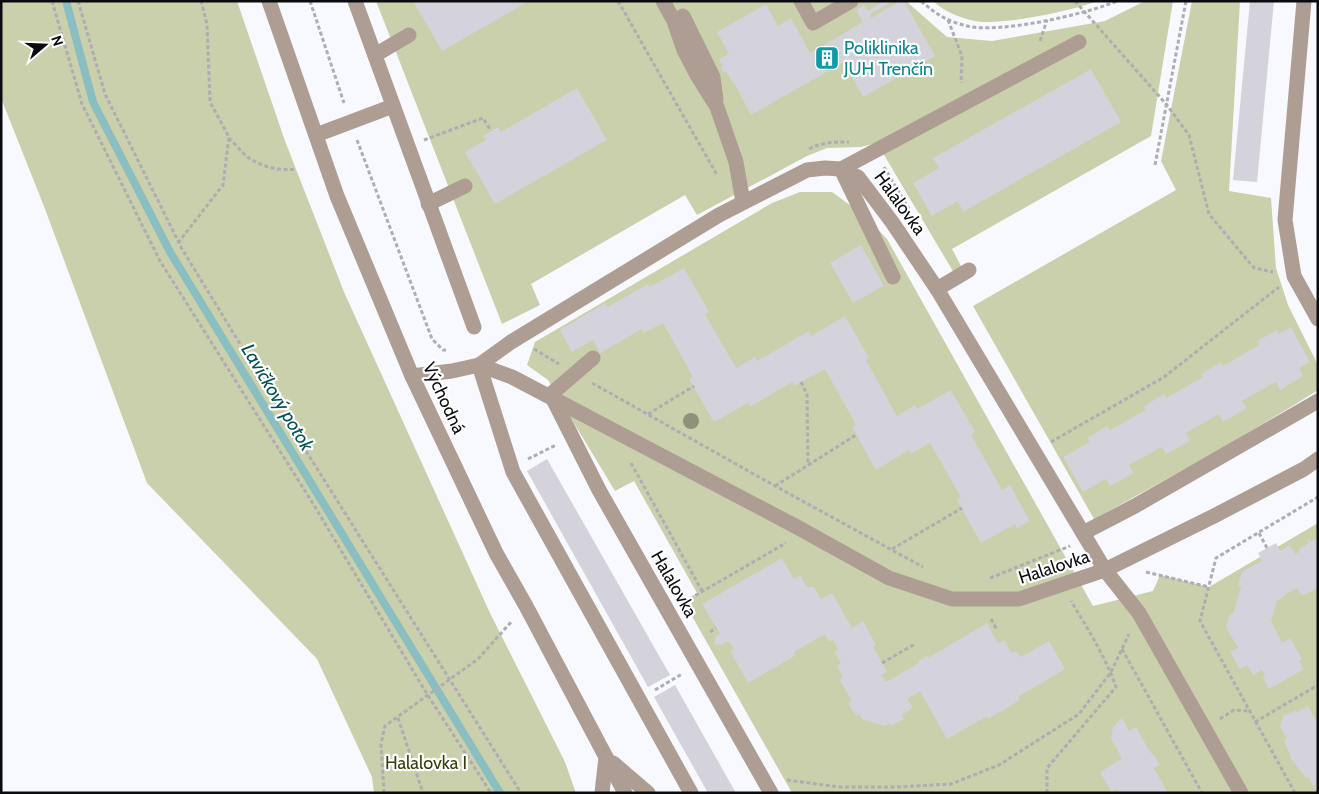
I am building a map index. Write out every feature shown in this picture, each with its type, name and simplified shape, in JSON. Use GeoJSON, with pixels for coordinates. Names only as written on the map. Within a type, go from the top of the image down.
{"type":"FeatureCollection","features":[{"type":"Feature","properties":{"kind":"street","name":"Východná"},"geometry":{"type":"LineString","coordinates":[[269,1],[337,196],[412,376],[496,553],[625,793]]}},
{"type":"Feature","properties":{"kind":"street"},"geometry":{"type":"LineString","coordinates":[[355,1],[474,327]]}},
{"type":"Feature","properties":{"kind":"street"},"geometry":{"type":"LineString","coordinates":[[663,1],[679,18],[684,50],[717,107],[736,162],[743,202]]}},
{"type":"Feature","properties":{"kind":"street"},"geometry":{"type":"LineString","coordinates":[[801,1],[813,23],[851,1]]}},
{"type":"Feature","properties":{"kind":"street"},"geometry":{"type":"LineString","coordinates":[[1304,1],[1285,220],[1294,276],[1318,319]]}},
{"type":"Feature","properties":{"kind":"street"},"geometry":{"type":"LineString","coordinates":[[374,55],[409,35]]}},
{"type":"Feature","properties":{"kind":"street"},"geometry":{"type":"LineString","coordinates":[[412,376],[452,371],[479,365],[516,339],[743,202],[807,170],[840,169],[1079,42]]}},
{"type":"Feature","properties":{"kind":"street"},"geometry":{"type":"LineString","coordinates":[[316,135],[393,106]]}},
{"type":"Feature","properties":{"kind":"street"},"geometry":{"type":"LineString","coordinates":[[840,169],[893,277]]}},
{"type":"Feature","properties":{"kind":"street","name":"Halalovka"},"geometry":{"type":"LineString","coordinates":[[840,169],[858,177],[892,222],[937,289],[1085,536],[1111,567],[1241,793]]}},
{"type":"Feature","properties":{"kind":"street"},"geometry":{"type":"LineString","coordinates":[[428,204],[465,186]]}},
{"type":"Feature","properties":{"kind":"street"},"geometry":{"type":"LineString","coordinates":[[937,289],[969,270]]}},
{"type":"Feature","properties":{"kind":"street"},"geometry":{"type":"LineString","coordinates":[[551,396],[593,358]]}},
{"type":"Feature","properties":{"kind":"street"},"geometry":{"type":"LineString","coordinates":[[479,365],[512,467],[691,793]]}},
{"type":"Feature","properties":{"kind":"street","name":"Halalovka"},"geometry":{"type":"LineString","coordinates":[[479,365],[512,377],[551,396],[889,578],[952,599],[1019,599],[1111,567],[1287,478],[1318,459]]}},
{"type":"Feature","properties":{"kind":"street","name":"Halalovka"},"geometry":{"type":"LineString","coordinates":[[551,396],[599,490],[770,790]]}},
{"type":"Feature","properties":{"kind":"street"},"geometry":{"type":"LineString","coordinates":[[1085,536],[1318,401]]}},
{"type":"Feature","properties":{"kind":"street"},"geometry":{"type":"LineString","coordinates":[[602,793],[606,757]]}},
{"type":"Feature","properties":{"kind":"street"},"geometry":{"type":"LineString","coordinates":[[606,757],[648,793]]}},
{"type":"Feature","properties":{"kind":"path"},"geometry":{"type":"LineString","coordinates":[[52,1],[82,104],[160,261],[312,502],[427,694],[491,793]]}},
{"type":"Feature","properties":{"kind":"path"},"geometry":{"type":"LineString","coordinates":[[78,1],[106,94],[178,243],[294,432],[521,793]]}},
{"type":"Feature","properties":{"kind":"path"},"geometry":{"type":"LineString","coordinates":[[201,1],[207,24],[210,102],[228,137],[249,158],[271,168],[296,169]]}},
{"type":"Feature","properties":{"kind":"path"},"geometry":{"type":"LineString","coordinates":[[310,1],[350,122],[432,339],[444,350],[450,351]]}},
{"type":"Feature","properties":{"kind":"path"},"geometry":{"type":"LineString","coordinates":[[618,1],[720,180]]}},
{"type":"Feature","properties":{"kind":"path"},"geometry":{"type":"LineString","coordinates":[[921,1],[940,17],[969,27],[993,28],[1031,23],[1084,11],[1117,1]]}},
{"type":"Feature","properties":{"kind":"path"},"geometry":{"type":"LineString","coordinates":[[1075,1],[1166,104],[1189,135],[1209,214],[1254,268],[1294,276]]}},
{"type":"Feature","properties":{"kind":"path"},"geometry":{"type":"LineString","coordinates":[[1155,164],[1186,1]]}},
{"type":"Feature","properties":{"kind":"path"},"geometry":{"type":"LineString","coordinates":[[948,20],[962,56],[962,79],[956,97],[948,112]]}},
{"type":"Feature","properties":{"kind":"path"},"geometry":{"type":"LineString","coordinates":[[408,146],[483,118],[491,132]]}},
{"type":"Feature","properties":{"kind":"path"},"geometry":{"type":"LineString","coordinates":[[178,243],[223,185],[228,137]]}},
{"type":"Feature","properties":{"kind":"path"},"geometry":{"type":"LineString","coordinates":[[806,151],[814,146],[834,142],[857,142],[868,139],[913,216]]}},
{"type":"Feature","properties":{"kind":"path"},"geometry":{"type":"LineString","coordinates":[[1044,446],[1164,377],[1294,276]]}},
{"type":"Feature","properties":{"kind":"path"},"geometry":{"type":"LineString","coordinates":[[516,339],[775,486],[932,571]]}},
{"type":"Feature","properties":{"kind":"path"},"geometry":{"type":"LineString","coordinates":[[801,382],[807,394],[808,465]]}},
{"type":"Feature","properties":{"kind":"path"},"geometry":{"type":"LineString","coordinates":[[648,414],[694,386]]}},
{"type":"Feature","properties":{"kind":"path"},"geometry":{"type":"LineString","coordinates":[[775,486],[856,434]]}},
{"type":"Feature","properties":{"kind":"path"},"geometry":{"type":"LineString","coordinates":[[512,467],[572,437]]}},
{"type":"Feature","properties":{"kind":"path"},"geometry":{"type":"LineString","coordinates":[[631,462],[702,591]]}},
{"type":"Feature","properties":{"kind":"path"},"geometry":{"type":"LineString","coordinates":[[1295,793],[1200,622],[1216,558],[1318,497]]}},
{"type":"Feature","properties":{"kind":"path"},"geometry":{"type":"LineString","coordinates":[[892,550],[962,508]]}},
{"type":"Feature","properties":{"kind":"path"},"geometry":{"type":"LineString","coordinates":[[1258,533],[1267,548]]}},
{"type":"Feature","properties":{"kind":"path"},"geometry":{"type":"LineString","coordinates":[[983,578],[992,578],[1085,536]]}},
{"type":"Feature","properties":{"kind":"path"},"geometry":{"type":"LineString","coordinates":[[684,602],[789,542]]}},
{"type":"Feature","properties":{"kind":"path"},"geometry":{"type":"LineString","coordinates":[[1111,567],[1209,587]]}},
{"type":"Feature","properties":{"kind":"path"},"geometry":{"type":"LineString","coordinates":[[1047,793],[1048,768],[1116,687],[1111,672],[1094,638],[1071,601]]}},
{"type":"Feature","properties":{"kind":"path"},"geometry":{"type":"LineString","coordinates":[[384,793],[381,744],[385,726],[478,658],[526,606]]}},
{"type":"Feature","properties":{"kind":"path"},"geometry":{"type":"LineString","coordinates":[[770,790],[784,780],[839,787],[897,787],[952,784],[999,766],[1079,714],[1111,672],[1139,614]]}},
{"type":"Feature","properties":{"kind":"path"},"geometry":{"type":"LineString","coordinates":[[991,618],[998,630]]}},
{"type":"Feature","properties":{"kind":"path"},"geometry":{"type":"LineString","coordinates":[[710,632],[716,628]]}},
{"type":"Feature","properties":{"kind":"path"},"geometry":{"type":"LineString","coordinates":[[882,662],[915,644]]}},
{"type":"Feature","properties":{"kind":"path"},"geometry":{"type":"LineString","coordinates":[[1122,649],[1202,793]]}},
{"type":"Feature","properties":{"kind":"path"},"geometry":{"type":"LineString","coordinates":[[651,692],[672,680]]}},
{"type":"Feature","properties":{"kind":"path"},"geometry":{"type":"LineString","coordinates":[[1256,722],[1318,685]]}},
{"type":"Feature","properties":{"kind":"path"},"geometry":{"type":"LineString","coordinates":[[1205,728],[1234,710],[1249,711]]}},
{"type":"Feature","properties":{"kind":"path"},"geometry":{"type":"LineString","coordinates":[[398,718],[423,793]]}},
{"type":"Feature","properties":{"kind":"green space","name":"Halalovka I"},"geometry":{"type":"Polygon","coordinates":[[[1,1],[237,1],[285,141],[344,292],[490,613],[565,762],[576,793],[374,793],[372,777],[317,659],[147,483],[45,209],[1,98],[1,1]]]}},
{"type":"Feature","properties":{"kind":"green space"},"geometry":{"type":"Polygon","coordinates":[[[376,1],[906,1],[947,37],[992,41],[1105,21],[1145,1],[1173,1],[1151,136],[952,249],[962,268],[954,273],[877,143],[861,147],[827,148],[807,156],[697,215],[685,195],[531,284],[540,305],[502,324],[376,1]]]}},
{"type":"Feature","properties":{"kind":"green space"},"geometry":{"type":"Polygon","coordinates":[[[933,1],[1097,1],[1036,17],[986,22],[958,16],[933,1]]]}},
{"type":"Feature","properties":{"kind":"green space"},"geometry":{"type":"Polygon","coordinates":[[[1192,1],[1240,1],[1229,191],[1271,198],[1276,268],[1288,305],[1318,365],[1318,390],[1263,424],[1094,519],[973,306],[1176,190],[1161,161],[1192,1]]]}},
{"type":"Feature","properties":{"kind":"green space"},"geometry":{"type":"Polygon","coordinates":[[[800,192],[832,192],[865,216],[887,239],[1093,606],[1153,591],[1160,575],[1209,587],[1318,523],[1318,793],[792,793],[684,602],[697,593],[634,481],[615,491],[548,380],[527,365],[535,342],[772,203],[800,192]]]}},
{"type":"Feature","properties":{"kind":"building"},"geometry":{"type":"Polygon","coordinates":[[[413,1],[529,1],[442,51],[413,1]]]}},
{"type":"Feature","properties":{"kind":"building","name":"Poliklinika JUH Trenčín"},"geometry":{"type":"Polygon","coordinates":[[[884,1],[893,1],[870,14],[871,18],[900,1],[904,1],[935,56],[863,97],[844,62],[751,115],[733,81],[726,71],[724,73],[720,67],[723,66],[719,59],[729,54],[717,32],[766,4],[778,26],[791,18],[810,53],[863,22],[856,10],[864,5],[868,11],[884,1]]]}},
{"type":"Feature","properties":{"kind":"building"},"geometry":{"type":"Polygon","coordinates":[[[1250,1],[1274,1],[1257,182],[1233,180],[1250,1]]]}},
{"type":"Feature","properties":{"kind":"building"},"geometry":{"type":"Polygon","coordinates":[[[1091,69],[1121,122],[963,212],[958,201],[932,216],[913,183],[939,168],[933,158],[1091,69]]]}},
{"type":"Feature","properties":{"kind":"building"},"geometry":{"type":"Polygon","coordinates":[[[577,88],[607,140],[495,204],[465,152],[486,140],[483,136],[498,127],[501,132],[577,88]]]}},
{"type":"Feature","properties":{"kind":"building"},"geometry":{"type":"Polygon","coordinates":[[[861,245],[884,286],[853,303],[830,263],[861,245]]]}},
{"type":"Feature","properties":{"kind":"building"},"geometry":{"type":"Polygon","coordinates":[[[684,268],[709,312],[705,314],[736,368],[755,357],[757,361],[809,331],[811,336],[845,316],[869,358],[866,360],[897,416],[915,405],[917,409],[951,390],[975,432],[971,435],[1002,490],[1010,485],[1030,521],[1017,528],[1015,524],[981,543],[957,500],[961,498],[930,443],[911,454],[909,450],[876,470],[852,427],[856,425],[825,369],[794,386],[792,382],[750,407],[748,403],[714,422],[689,379],[693,377],[663,323],[643,333],[642,329],[600,353],[593,340],[572,352],[560,330],[605,303],[607,307],[648,284],[650,287],[684,268]]]}},
{"type":"Feature","properties":{"kind":"building"},"geometry":{"type":"Polygon","coordinates":[[[1291,327],[1310,362],[1299,368],[1303,376],[1280,390],[1276,382],[1242,401],[1247,408],[1223,422],[1219,414],[1186,433],[1190,441],[1166,454],[1162,447],[1129,465],[1134,473],[1110,486],[1106,479],[1083,492],[1063,457],[1090,442],[1087,438],[1107,426],[1110,430],[1146,410],[1144,406],[1164,394],[1166,398],[1203,377],[1201,374],[1221,362],[1223,366],[1259,345],[1257,341],[1277,330],[1279,334],[1291,327]]]}},
{"type":"Feature","properties":{"kind":"building"},"geometry":{"type":"Polygon","coordinates":[[[547,459],[670,675],[648,687],[527,471],[547,459]]]}},
{"type":"Feature","properties":{"kind":"building"},"geometry":{"type":"Polygon","coordinates":[[[1318,538],[1318,588],[1302,596],[1297,588],[1284,595],[1277,601],[1271,621],[1282,643],[1290,638],[1302,659],[1299,661],[1304,669],[1269,689],[1262,670],[1253,675],[1247,665],[1240,669],[1230,652],[1238,648],[1226,627],[1230,614],[1233,614],[1241,587],[1238,586],[1242,572],[1262,561],[1258,553],[1276,543],[1280,551],[1290,545],[1295,554],[1309,543],[1307,540],[1309,539],[1310,542],[1318,538]]]}},
{"type":"Feature","properties":{"kind":"building"},"geometry":{"type":"Polygon","coordinates":[[[782,558],[794,579],[800,575],[807,587],[814,587],[821,599],[832,593],[852,628],[863,621],[876,645],[873,647],[887,672],[881,675],[886,682],[919,663],[918,661],[927,656],[928,658],[987,623],[998,644],[1004,640],[1011,652],[1017,652],[1021,657],[1049,641],[1065,669],[1018,697],[1020,700],[988,719],[987,716],[947,739],[920,691],[907,699],[913,708],[902,715],[904,719],[891,726],[890,723],[884,726],[862,719],[859,714],[856,716],[848,703],[852,701],[839,679],[843,677],[837,666],[841,663],[834,652],[838,650],[833,640],[829,642],[825,634],[794,652],[796,655],[748,683],[730,651],[734,649],[729,641],[721,645],[714,644],[716,636],[720,634],[702,604],[782,558]]]}},
{"type":"Feature","properties":{"kind":"building"},"geometry":{"type":"Polygon","coordinates":[[[675,685],[736,793],[708,793],[654,697],[675,685]]]}},
{"type":"Feature","properties":{"kind":"building"},"geometry":{"type":"Polygon","coordinates":[[[1308,706],[1318,724],[1318,793],[1308,777],[1306,778],[1292,760],[1284,740],[1287,738],[1280,727],[1283,716],[1308,706]]]}},
{"type":"Feature","properties":{"kind":"building"},"geometry":{"type":"Polygon","coordinates":[[[1122,718],[1129,731],[1136,727],[1150,752],[1155,756],[1160,765],[1154,768],[1168,793],[1119,793],[1117,789],[1111,792],[1100,772],[1122,759],[1111,738],[1113,727],[1122,718]]]}},
{"type":"Feature","properties":{"kind":"waterway","name":"Lavičkový potok"},"geometry":{"type":"LineString","coordinates":[[66,1],[93,102],[170,252],[500,793]]}},
{"type":"Feature","properties":{"kind":"place","name":"Poliklinika JUH Trenčín"},"geometry":{"type":"Point","coordinates":[827,58]}}]}
